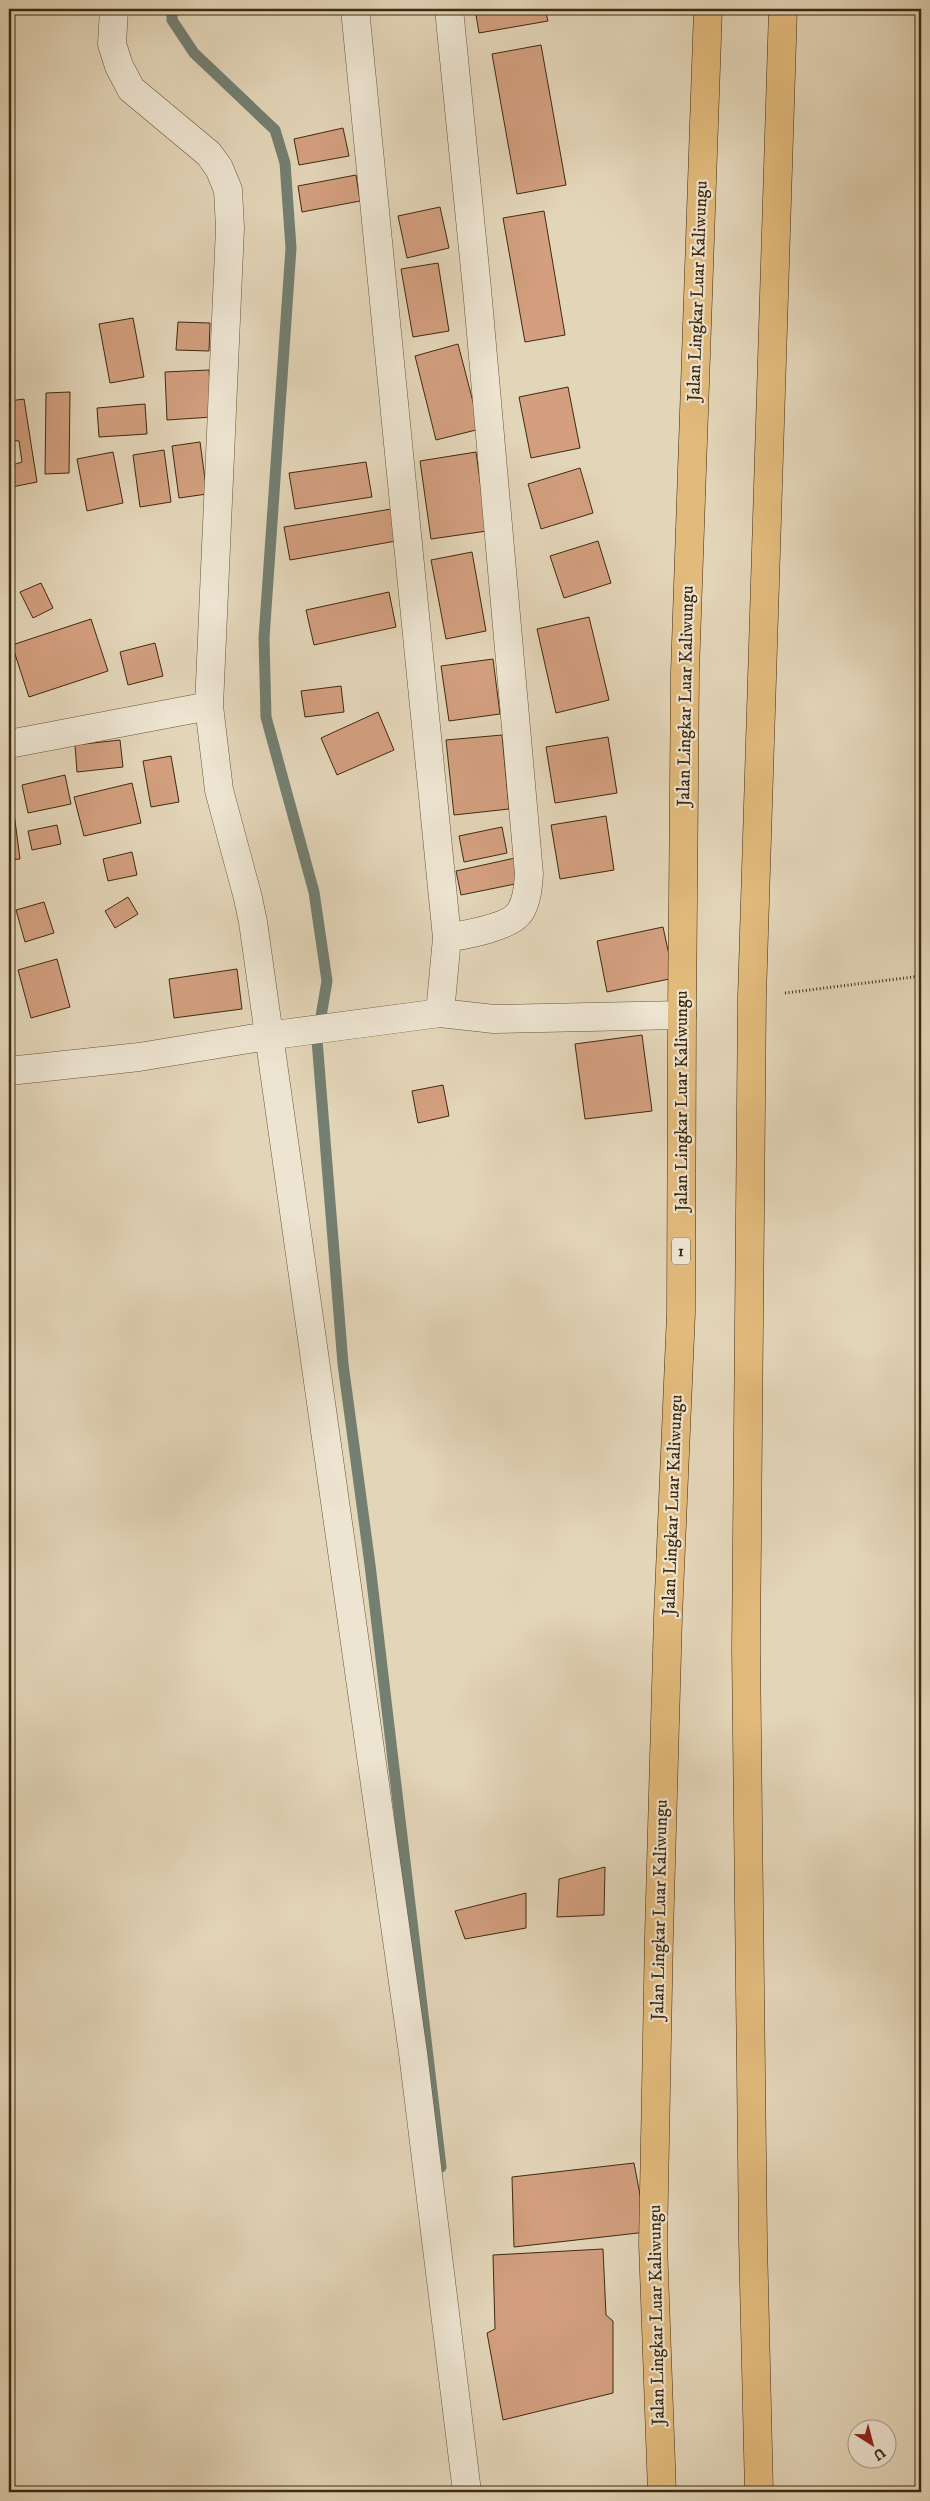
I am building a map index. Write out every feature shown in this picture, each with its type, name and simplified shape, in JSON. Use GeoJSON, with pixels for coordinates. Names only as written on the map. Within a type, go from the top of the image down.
{"type":"FeatureCollection","features":[{"type":"Feature","properties":{"kind":"highway","name":"Jalan Lingkar Luar Kaliwungu"},"geometry":{"type":"LineString","coordinates":[[662,2492],[654,2224],[659,1936],[668,1617],[681,1313],[686,672],[708,9]]}},
{"type":"Feature","properties":{"kind":"highway"},"geometry":{"type":"LineString","coordinates":[[759,2492],[753,2241],[746,1649],[752,997],[784,9]]}},
{"type":"Feature","properties":{"kind":"street"},"geometry":{"type":"LineString","coordinates":[[114,9],[112,44],[119,66],[131,89],[209,154],[219,168],[228,190],[230,228],[208,706],[219,790],[248,898],[274,1035],[413,2052],[467,2492]]}},
{"type":"Feature","properties":{"kind":"street"},"geometry":{"type":"LineString","coordinates":[[355,9],[447,938],[440,1013]]}},
{"type":"Feature","properties":{"kind":"street"},"geometry":{"type":"LineString","coordinates":[[447,938],[505,922],[520,914],[527,895],[529,874],[480,319],[449,9]]}},
{"type":"Feature","properties":{"kind":"street"},"geometry":{"type":"LineString","coordinates":[[9,744],[208,706]]}},
{"type":"Feature","properties":{"kind":"street"},"geometry":{"type":"LineString","coordinates":[[9,1071],[139,1057],[274,1035],[440,1013],[494,1019],[682,1015]]}},
{"type":"Feature","properties":{"kind":"path"},"geometry":{"type":"LineString","coordinates":[[752,997],[921,976]]}},
{"type":"Feature","properties":{"kind":"building"},"geometry":{"type":"Polygon","coordinates":[[[475,9],[545,9],[548,21],[479,33],[475,9]]]}},
{"type":"Feature","properties":{"kind":"building"},"geometry":{"type":"Polygon","coordinates":[[[541,45],[566,185],[517,194],[492,54],[541,45]]]}},
{"type":"Feature","properties":{"kind":"building"},"geometry":{"type":"Polygon","coordinates":[[[343,128],[349,156],[299,165],[294,139],[343,128]]]}},
{"type":"Feature","properties":{"kind":"building"},"geometry":{"type":"Polygon","coordinates":[[[356,175],[360,201],[302,212],[298,186],[356,175]]]}},
{"type":"Feature","properties":{"kind":"building"},"geometry":{"type":"Polygon","coordinates":[[[440,207],[449,248],[407,258],[398,216],[440,207]]]}},
{"type":"Feature","properties":{"kind":"building"},"geometry":{"type":"Polygon","coordinates":[[[544,211],[565,335],[525,342],[503,218],[544,211]]]}},
{"type":"Feature","properties":{"kind":"building"},"geometry":{"type":"Polygon","coordinates":[[[438,263],[449,331],[413,337],[401,269],[438,263]]]}},
{"type":"Feature","properties":{"kind":"building"},"geometry":{"type":"Polygon","coordinates":[[[133,318],[144,377],[110,383],[99,324],[133,318]]]}},
{"type":"Feature","properties":{"kind":"building"},"geometry":{"type":"Polygon","coordinates":[[[178,322],[210,323],[209,351],[176,350],[178,322]]]}},
{"type":"Feature","properties":{"kind":"building"},"geometry":{"type":"Polygon","coordinates":[[[458,344],[480,429],[436,440],[415,356],[458,344]]]}},
{"type":"Feature","properties":{"kind":"building"},"geometry":{"type":"Polygon","coordinates":[[[209,370],[212,417],[167,420],[165,372],[209,370]]]}},
{"type":"Feature","properties":{"kind":"building"},"geometry":{"type":"Polygon","coordinates":[[[568,387],[580,448],[531,458],[519,397],[568,387]]]}},
{"type":"Feature","properties":{"kind":"building"},"geometry":{"type":"Polygon","coordinates":[[[70,392],[69,473],[45,474],[46,393],[70,392]]]}},
{"type":"Feature","properties":{"kind":"building"},"geometry":{"type":"Polygon","coordinates":[[[24,399],[37,482],[12,487],[9,466],[22,462],[19,441],[9,440],[9,401],[24,399]]]}},
{"type":"Feature","properties":{"kind":"building"},"geometry":{"type":"Polygon","coordinates":[[[145,404],[147,434],[99,437],[97,408],[145,404]]]}},
{"type":"Feature","properties":{"kind":"building"},"geometry":{"type":"Polygon","coordinates":[[[200,442],[207,494],[179,498],[172,446],[200,442]]]}},
{"type":"Feature","properties":{"kind":"building"},"geometry":{"type":"Polygon","coordinates":[[[164,450],[171,502],[140,507],[133,455],[164,450]]]}},
{"type":"Feature","properties":{"kind":"building"},"geometry":{"type":"Polygon","coordinates":[[[113,452],[123,503],[87,511],[77,459],[113,452]]]}},
{"type":"Feature","properties":{"kind":"building"},"geometry":{"type":"Polygon","coordinates":[[[476,452],[487,531],[431,539],[420,461],[476,452]]]}},
{"type":"Feature","properties":{"kind":"building"},"geometry":{"type":"Polygon","coordinates":[[[366,462],[372,497],[295,509],[289,473],[366,462]]]}},
{"type":"Feature","properties":{"kind":"building"},"geometry":{"type":"Polygon","coordinates":[[[580,468],[593,513],[541,529],[528,484],[580,468]]]}},
{"type":"Feature","properties":{"kind":"building"},"geometry":{"type":"Polygon","coordinates":[[[391,509],[396,541],[290,560],[284,527],[391,509]]]}},
{"type":"Feature","properties":{"kind":"building"},"geometry":{"type":"Polygon","coordinates":[[[598,541],[611,583],[564,598],[550,556],[598,541]]]}},
{"type":"Feature","properties":{"kind":"building"},"geometry":{"type":"Polygon","coordinates":[[[472,552],[486,631],[446,639],[431,560],[472,552]]]}},
{"type":"Feature","properties":{"kind":"building"},"geometry":{"type":"Polygon","coordinates":[[[41,583],[53,608],[33,618],[20,592],[41,583]]]}},
{"type":"Feature","properties":{"kind":"building"},"geometry":{"type":"Polygon","coordinates":[[[389,592],[396,627],[314,645],[306,610],[389,592]]]}},
{"type":"Feature","properties":{"kind":"building"},"geometry":{"type":"Polygon","coordinates":[[[589,617],[609,700],[556,713],[537,629],[589,617]]]}},
{"type":"Feature","properties":{"kind":"building"},"geometry":{"type":"Polygon","coordinates":[[[91,619],[108,671],[29,697],[12,645],[91,619]]]}},
{"type":"Feature","properties":{"kind":"building"},"geometry":{"type":"Polygon","coordinates":[[[155,643],[163,676],[128,685],[120,652],[155,643]]]}},
{"type":"Feature","properties":{"kind":"building"},"geometry":{"type":"Polygon","coordinates":[[[493,659],[500,714],[449,721],[441,666],[493,659]]]}},
{"type":"Feature","properties":{"kind":"building"},"geometry":{"type":"Polygon","coordinates":[[[341,686],[344,712],[305,717],[301,691],[341,686]]]}},
{"type":"Feature","properties":{"kind":"building"},"geometry":{"type":"Polygon","coordinates":[[[378,712],[394,750],[337,775],[321,738],[378,712]]]}},
{"type":"Feature","properties":{"kind":"building"},"geometry":{"type":"Polygon","coordinates":[[[502,735],[509,809],[454,815],[446,740],[502,735]]]}},
{"type":"Feature","properties":{"kind":"building"},"geometry":{"type":"Polygon","coordinates":[[[608,737],[617,793],[555,803],[546,747],[608,737]]]}},
{"type":"Feature","properties":{"kind":"building"},"geometry":{"type":"Polygon","coordinates":[[[120,740],[123,767],[77,772],[75,745],[120,740]]]}},
{"type":"Feature","properties":{"kind":"building"},"geometry":{"type":"Polygon","coordinates":[[[171,756],[179,802],[151,807],[143,761],[171,756]]]}},
{"type":"Feature","properties":{"kind":"building"},"geometry":{"type":"Polygon","coordinates":[[[9,775],[20,859],[9,860],[9,775]]]}},
{"type":"Feature","properties":{"kind":"building"},"geometry":{"type":"Polygon","coordinates":[[[65,775],[71,804],[28,813],[22,785],[65,775]]]}},
{"type":"Feature","properties":{"kind":"building"},"geometry":{"type":"Polygon","coordinates":[[[132,783],[141,823],[84,836],[74,797],[132,783]]]}},
{"type":"Feature","properties":{"kind":"building"},"geometry":{"type":"Polygon","coordinates":[[[606,816],[614,870],[560,879],[551,825],[606,816]]]}},
{"type":"Feature","properties":{"kind":"building"},"geometry":{"type":"Polygon","coordinates":[[[57,825],[61,844],[32,850],[28,831],[57,825]]]}},
{"type":"Feature","properties":{"kind":"building"},"geometry":{"type":"Polygon","coordinates":[[[502,827],[507,853],[464,862],[459,836],[502,827]]]}},
{"type":"Feature","properties":{"kind":"building"},"geometry":{"type":"Polygon","coordinates":[[[132,852],[137,875],[108,881],[103,859],[132,852]]]}},
{"type":"Feature","properties":{"kind":"building"},"geometry":{"type":"Polygon","coordinates":[[[515,858],[520,883],[461,895],[456,871],[515,858]]]}},
{"type":"Feature","properties":{"kind":"building"},"geometry":{"type":"Polygon","coordinates":[[[128,897],[138,914],[115,928],[105,911],[128,897]]]}},
{"type":"Feature","properties":{"kind":"building"},"geometry":{"type":"Polygon","coordinates":[[[44,902],[54,933],[25,942],[16,910],[44,902]]]}},
{"type":"Feature","properties":{"kind":"building"},"geometry":{"type":"Polygon","coordinates":[[[663,927],[674,978],[607,992],[597,941],[663,927]]]}},
{"type":"Feature","properties":{"kind":"building"},"geometry":{"type":"Polygon","coordinates":[[[57,959],[70,1007],[31,1018],[18,970],[57,959]]]}},
{"type":"Feature","properties":{"kind":"building"},"geometry":{"type":"Polygon","coordinates":[[[237,969],[242,1009],[174,1018],[169,979],[237,969]]]}},
{"type":"Feature","properties":{"kind":"building"},"geometry":{"type":"Polygon","coordinates":[[[642,1035],[652,1111],[585,1119],[575,1044],[642,1035]]]}},
{"type":"Feature","properties":{"kind":"building"},"geometry":{"type":"Polygon","coordinates":[[[443,1085],[449,1116],[418,1123],[412,1091],[443,1085]]]}},
{"type":"Feature","properties":{"kind":"building"},"geometry":{"type":"Polygon","coordinates":[[[605,1867],[604,1915],[557,1917],[559,1879],[605,1867]]]}},
{"type":"Feature","properties":{"kind":"building"},"geometry":{"type":"Polygon","coordinates":[[[526,1893],[526,1928],[465,1939],[455,1911],[526,1893]]]}},
{"type":"Feature","properties":{"kind":"building"},"geometry":{"type":"Polygon","coordinates":[[[634,2163],[647,2232],[514,2247],[512,2177],[634,2163]]]}},
{"type":"Feature","properties":{"kind":"building"},"geometry":{"type":"Polygon","coordinates":[[[603,2249],[606,2315],[613,2321],[613,2393],[503,2420],[487,2333],[495,2329],[493,2255],[603,2249]]]}},
{"type":"Feature","properties":{"kind":"waterway"},"geometry":{"type":"LineString","coordinates":[[172,9],[172,20],[194,53],[275,130],[285,163],[291,248],[264,638],[266,717],[314,892],[327,981],[317,1040],[343,1364],[370,1565],[441,2167]]}}]}
